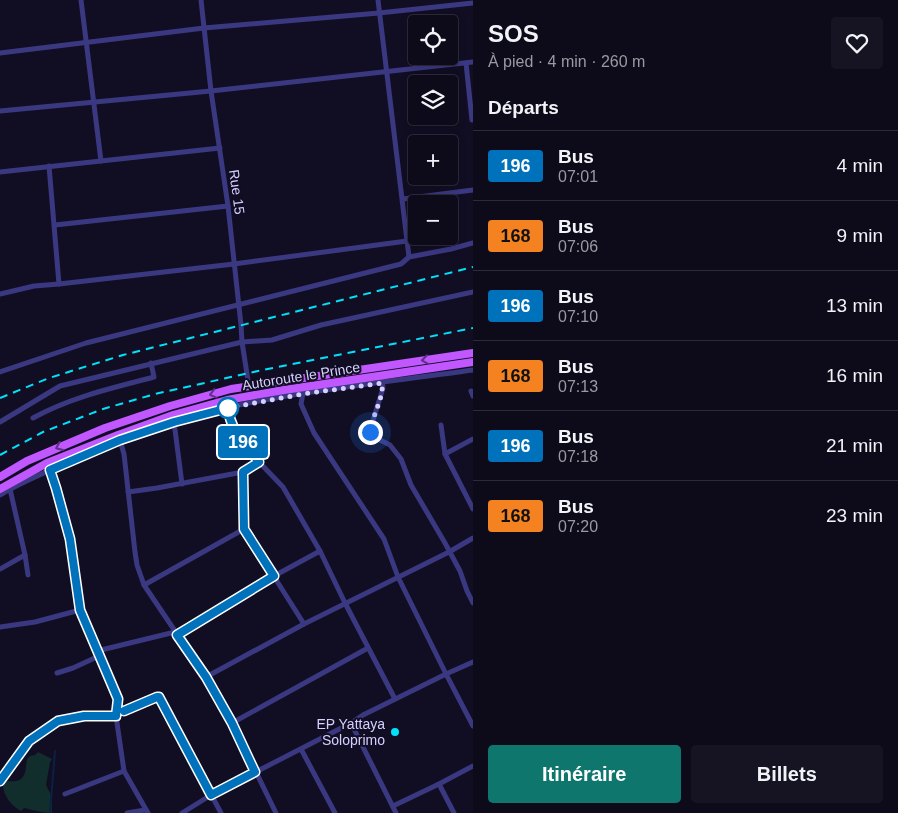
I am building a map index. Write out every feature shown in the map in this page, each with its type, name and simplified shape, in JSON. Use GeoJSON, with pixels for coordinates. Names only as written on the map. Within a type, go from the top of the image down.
{"type":"FeatureCollection","features":[{"type":"Feature","properties":{"kind":"main road","name":"Autoroute le Prince"},"geometry":{"type":"LineString","coordinates":[[0,477],[27,461],[105,428],[170,406],[231,389],[473,353]]}},
{"type":"Feature","properties":{"kind":"main road","name":"Autoroute le Prince"},"geometry":{"type":"LineString","coordinates":[[0,489],[173,415],[473,362]]}},
{"type":"Feature","properties":{"kind":"street"},"geometry":{"type":"LineString","coordinates":[[81,0],[101,161]]}},
{"type":"Feature","properties":{"kind":"street","name":"Rue 15"},"geometry":{"type":"LineString","coordinates":[[201,0],[211,91],[228,206],[242,325],[242,342],[249,386]]}},
{"type":"Feature","properties":{"kind":"street"},"geometry":{"type":"LineString","coordinates":[[378,0],[409,257]]}},
{"type":"Feature","properties":{"kind":"street"},"geometry":{"type":"LineString","coordinates":[[0,53],[204,28],[473,3]]}},
{"type":"Feature","properties":{"kind":"street"},"geometry":{"type":"LineString","coordinates":[[0,111],[211,91],[473,62]]}},
{"type":"Feature","properties":{"kind":"street"},"geometry":{"type":"LineString","coordinates":[[466,63],[472,120]]}},
{"type":"Feature","properties":{"kind":"street"},"geometry":{"type":"LineString","coordinates":[[0,172],[220,148]]}},
{"type":"Feature","properties":{"kind":"street"},"geometry":{"type":"LineString","coordinates":[[49,166],[59,284]]}},
{"type":"Feature","properties":{"kind":"street"},"geometry":{"type":"LineString","coordinates":[[403,199],[473,190]]}},
{"type":"Feature","properties":{"kind":"street"},"geometry":{"type":"LineString","coordinates":[[55,225],[228,206]]}},
{"type":"Feature","properties":{"kind":"street"},"geometry":{"type":"LineString","coordinates":[[0,294],[34,286],[234,264],[407,241]]}},
{"type":"Feature","properties":{"kind":"street"},"geometry":{"type":"LineString","coordinates":[[0,372],[86,343],[401,264],[409,257],[473,243]]}},
{"type":"Feature","properties":{"kind":"street"},"geometry":{"type":"LineString","coordinates":[[0,422],[60,386],[242,342],[272,340],[321,325],[473,292]]}},
{"type":"Feature","properties":{"kind":"street"},"geometry":{"type":"LineString","coordinates":[[33,418],[80,397],[154,377],[151,363]]}},
{"type":"Feature","properties":{"kind":"street"},"geometry":{"type":"LineString","coordinates":[[473,370],[381,379],[383,388],[370,432],[374,437],[390,445],[401,459],[411,485],[460,571],[473,603]]}},
{"type":"Feature","properties":{"kind":"street"},"geometry":{"type":"LineString","coordinates":[[302,391],[301,404],[314,433],[384,539],[398,577],[473,726]]}},
{"type":"Feature","properties":{"kind":"street"},"geometry":{"type":"LineString","coordinates":[[276,813],[232,723],[206,677],[144,584],[137,565],[124,454],[119,437],[174,422],[228,404],[228,413],[235,432],[259,462],[283,487],[320,551],[395,699]]}},
{"type":"Feature","properties":{"kind":"street"},"geometry":{"type":"LineString","coordinates":[[174,422],[182,484]]}},
{"type":"Feature","properties":{"kind":"street"},"geometry":{"type":"LineString","coordinates":[[441,425],[445,454],[473,509]]}},
{"type":"Feature","properties":{"kind":"street"},"geometry":{"type":"LineString","coordinates":[[445,454],[473,439]]}},
{"type":"Feature","properties":{"kind":"street"},"geometry":{"type":"LineString","coordinates":[[128,492],[243,472],[259,462]]}},
{"type":"Feature","properties":{"kind":"street"},"geometry":{"type":"LineString","coordinates":[[0,495],[48,467],[56,488],[70,539],[80,610],[118,699],[116,716],[124,771],[146,811],[127,813]]}},
{"type":"Feature","properties":{"kind":"street"},"geometry":{"type":"LineString","coordinates":[[243,472],[244,529],[304,624]]}},
{"type":"Feature","properties":{"kind":"street"},"geometry":{"type":"LineString","coordinates":[[10,489],[28,575]]}},
{"type":"Feature","properties":{"kind":"street"},"geometry":{"type":"LineString","coordinates":[[144,584],[244,529]]}},
{"type":"Feature","properties":{"kind":"street"},"geometry":{"type":"LineString","coordinates":[[206,677],[304,624],[449,552],[473,538]]}},
{"type":"Feature","properties":{"kind":"street"},"geometry":{"type":"LineString","coordinates":[[58,672],[73,668],[98,653],[176,633],[320,551]]}},
{"type":"Feature","properties":{"kind":"street"},"geometry":{"type":"LineString","coordinates":[[0,569],[25,555]]}},
{"type":"Feature","properties":{"kind":"street"},"geometry":{"type":"LineString","coordinates":[[0,627],[35,622],[80,610]]}},
{"type":"Feature","properties":{"kind":"street"},"geometry":{"type":"LineString","coordinates":[[232,723],[368,648]]}},
{"type":"Feature","properties":{"kind":"street"},"geometry":{"type":"LineString","coordinates":[[182,813],[211,795],[352,723],[363,714],[473,662]]}},
{"type":"Feature","properties":{"kind":"street"},"geometry":{"type":"LineString","coordinates":[[0,781],[29,741],[58,721],[84,716],[116,716],[159,697],[220,813]]}},
{"type":"Feature","properties":{"kind":"street"},"geometry":{"type":"LineString","coordinates":[[352,723],[396,813]]}},
{"type":"Feature","properties":{"kind":"street"},"geometry":{"type":"LineString","coordinates":[[301,749],[335,813]]}},
{"type":"Feature","properties":{"kind":"street"},"geometry":{"type":"LineString","coordinates":[[393,806],[473,766]]}},
{"type":"Feature","properties":{"kind":"street"},"geometry":{"type":"LineString","coordinates":[[65,794],[124,771]]}},
{"type":"Feature","properties":{"kind":"street"},"geometry":{"type":"LineString","coordinates":[[439,784],[454,813]]}},
{"type":"Feature","properties":{"kind":"green space"},"geometry":{"type":"Polygon","coordinates":[[[38,752],[52,759],[46,785],[52,797],[52,813],[24,808],[21,811],[9,801],[3,786],[7,781],[18,781],[21,779],[25,773],[27,759],[38,752]]]}},
{"type":"Feature","properties":{"kind":"waterway"},"geometry":{"type":"LineString","coordinates":[[50,813],[55,751]]}},
{"type":"Feature","properties":{"kind":"railway"},"geometry":{"type":"LineString","coordinates":[[0,398],[49,378],[123,355],[473,267]]}},
{"type":"Feature","properties":{"kind":"railway"},"geometry":{"type":"LineString","coordinates":[[0,455],[43,432],[103,409],[155,394],[258,371],[473,328]]}},
{"type":"Feature","properties":{"kind":"bus line","name":"196"},"geometry":{"type":"LineString","coordinates":[[0,781],[29,741],[58,721],[84,716],[116,716],[118,699],[80,610],[70,539],[50,470],[120,440],[174,422],[228,408],[235,432],[259,462],[243,472],[244,529],[274,576],[177,635],[206,677],[232,723],[255,772],[211,795],[159,697],[124,711]]}},
{"type":"Feature","properties":{"kind":"place","name":"EP Yattaya Soloprimo"},"geometry":{"type":"Point","coordinates":[395,732]}},
{"type":"Feature","properties":{"kind":"route"},"geometry":{"type":"LineString","coordinates":[[228,408],[303,394],[382,383],[383,388],[370,432]]}}]}
